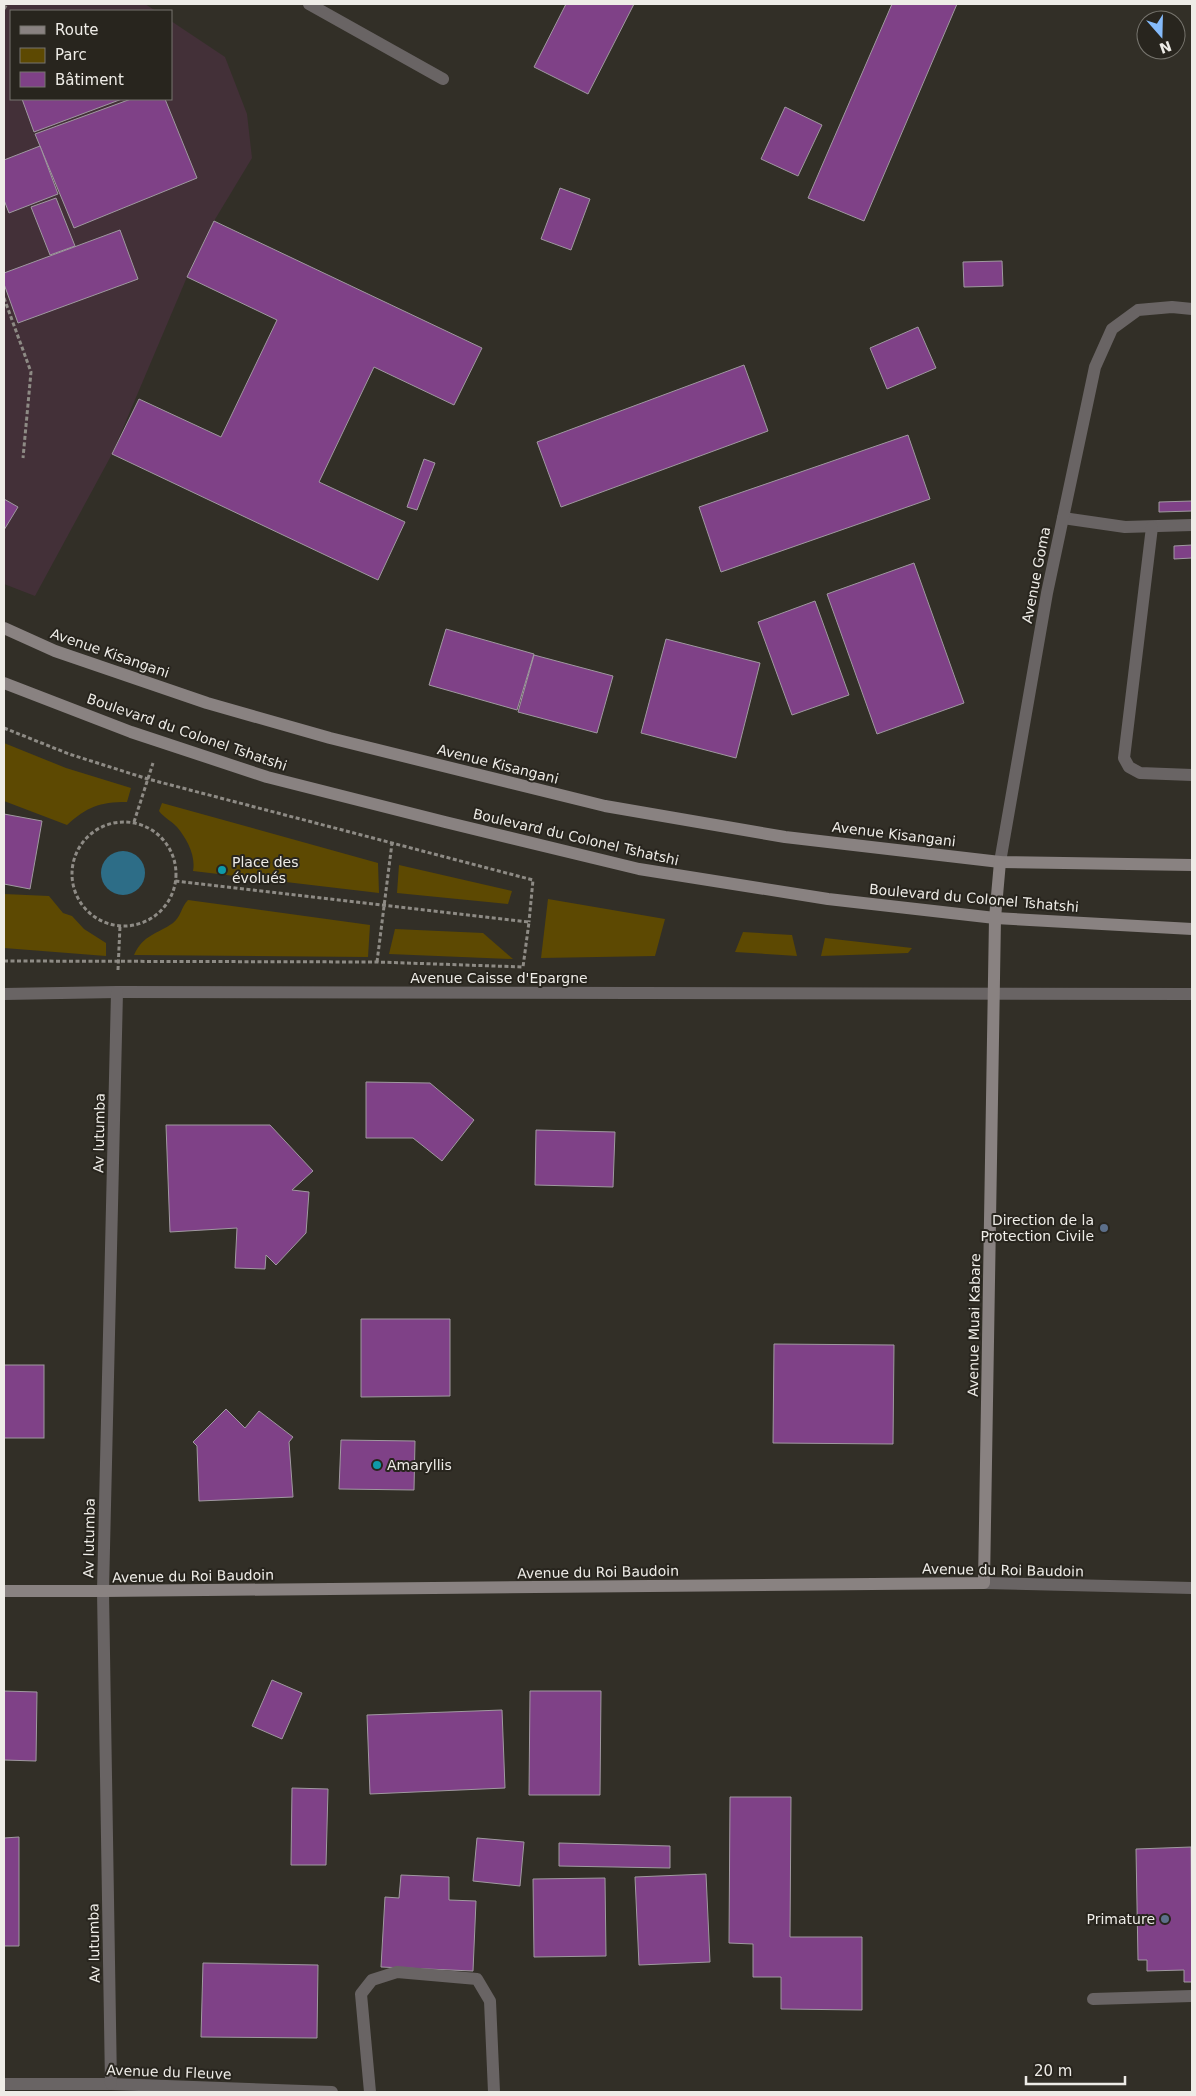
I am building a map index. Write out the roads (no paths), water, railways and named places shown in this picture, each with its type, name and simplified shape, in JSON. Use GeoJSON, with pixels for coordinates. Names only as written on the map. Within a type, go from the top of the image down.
{"type":"FeatureCollection","features":[{"type":"Feature","properties":{"kind":"street"},"geometry":{"type":"LineString","coordinates":[[309,4],[443,79]]}},
{"type":"Feature","properties":{"kind":"street","name":"Avenue Goma"},"geometry":{"type":"LineString","coordinates":[[995,918],[1000,862],[1047,593],[1095,367],[1112,330],[1138,310],[1172,307],[1192,309]]}},
{"type":"Feature","properties":{"kind":"street"},"geometry":{"type":"LineString","coordinates":[[1063,518],[1125,527],[1192,526]]}},
{"type":"Feature","properties":{"kind":"street"},"geometry":{"type":"LineString","coordinates":[[1152,527],[1124,758],[1129,767],[1140,773],[1192,776]]}},
{"type":"Feature","properties":{"kind":"street","name":"Avenue Kisangani"},"geometry":{"type":"LineString","coordinates":[[4,628],[55,651],[207,703],[330,738],[605,806],[785,837],[1000,862]]}},
{"type":"Feature","properties":{"kind":"street","name":"Boulevard du Colonel Tshatshi"},"geometry":{"type":"LineString","coordinates":[[4,683],[160,742],[267,777],[639,869],[828,899],[995,918],[1192,929]]}},
{"type":"Feature","properties":{"kind":"street"},"geometry":{"type":"LineString","coordinates":[[1000,862],[1192,865]]}},
{"type":"Feature","properties":{"kind":"street","name":"Avenue Muai Kabare"},"geometry":{"type":"LineString","coordinates":[[984,1584],[995,918]]}},
{"type":"Feature","properties":{"kind":"street","name":"Avenue Caisse d'Epargne"},"geometry":{"type":"LineString","coordinates":[[4,994],[117,992],[1192,994]]}},
{"type":"Feature","properties":{"kind":"street","name":"Av lutumba"},"geometry":{"type":"LineString","coordinates":[[112,2084],[103,1591],[117,992]]}},
{"type":"Feature","properties":{"kind":"street","name":"Avenue du Roi Baudoin"},"geometry":{"type":"LineString","coordinates":[[4,1590],[103,1591],[984,1584],[1192,1588]]}},
{"type":"Feature","properties":{"kind":"street"},"geometry":{"type":"LineString","coordinates":[[370,2092],[361,1994],[372,1980],[397,1972],[477,1978],[490,2001],[494,2092]]}},
{"type":"Feature","properties":{"kind":"street"},"geometry":{"type":"LineString","coordinates":[[1093,1999],[1192,1996]]}},
{"type":"Feature","properties":{"kind":"street","name":"Avenue du Fleuve"},"geometry":{"type":"LineString","coordinates":[[4,2084],[112,2084],[332,2092]]}},
{"type":"Feature","properties":{"kind":"water"},"geometry":{"type":"Polygon","coordinates":[[[123,851],[135,855],[141,861],[145,873],[141,885],[135,891],[123,895],[111,891],[105,885],[101,873],[105,861],[111,855],[123,851]]]}},
{"type":"Feature","properties":{"kind":"place","name":"Place des évolués"},"geometry":{"type":"Point","coordinates":[222,870]}},
{"type":"Feature","properties":{"kind":"place","name":"Direction de la Protection Civile"},"geometry":{"type":"Point","coordinates":[1104,1228]}},
{"type":"Feature","properties":{"kind":"place","name":"Amaryllis"},"geometry":{"type":"Point","coordinates":[377,1465]}},
{"type":"Feature","properties":{"kind":"place","name":"Primature"},"geometry":{"type":"Point","coordinates":[1165,1919]}}]}
